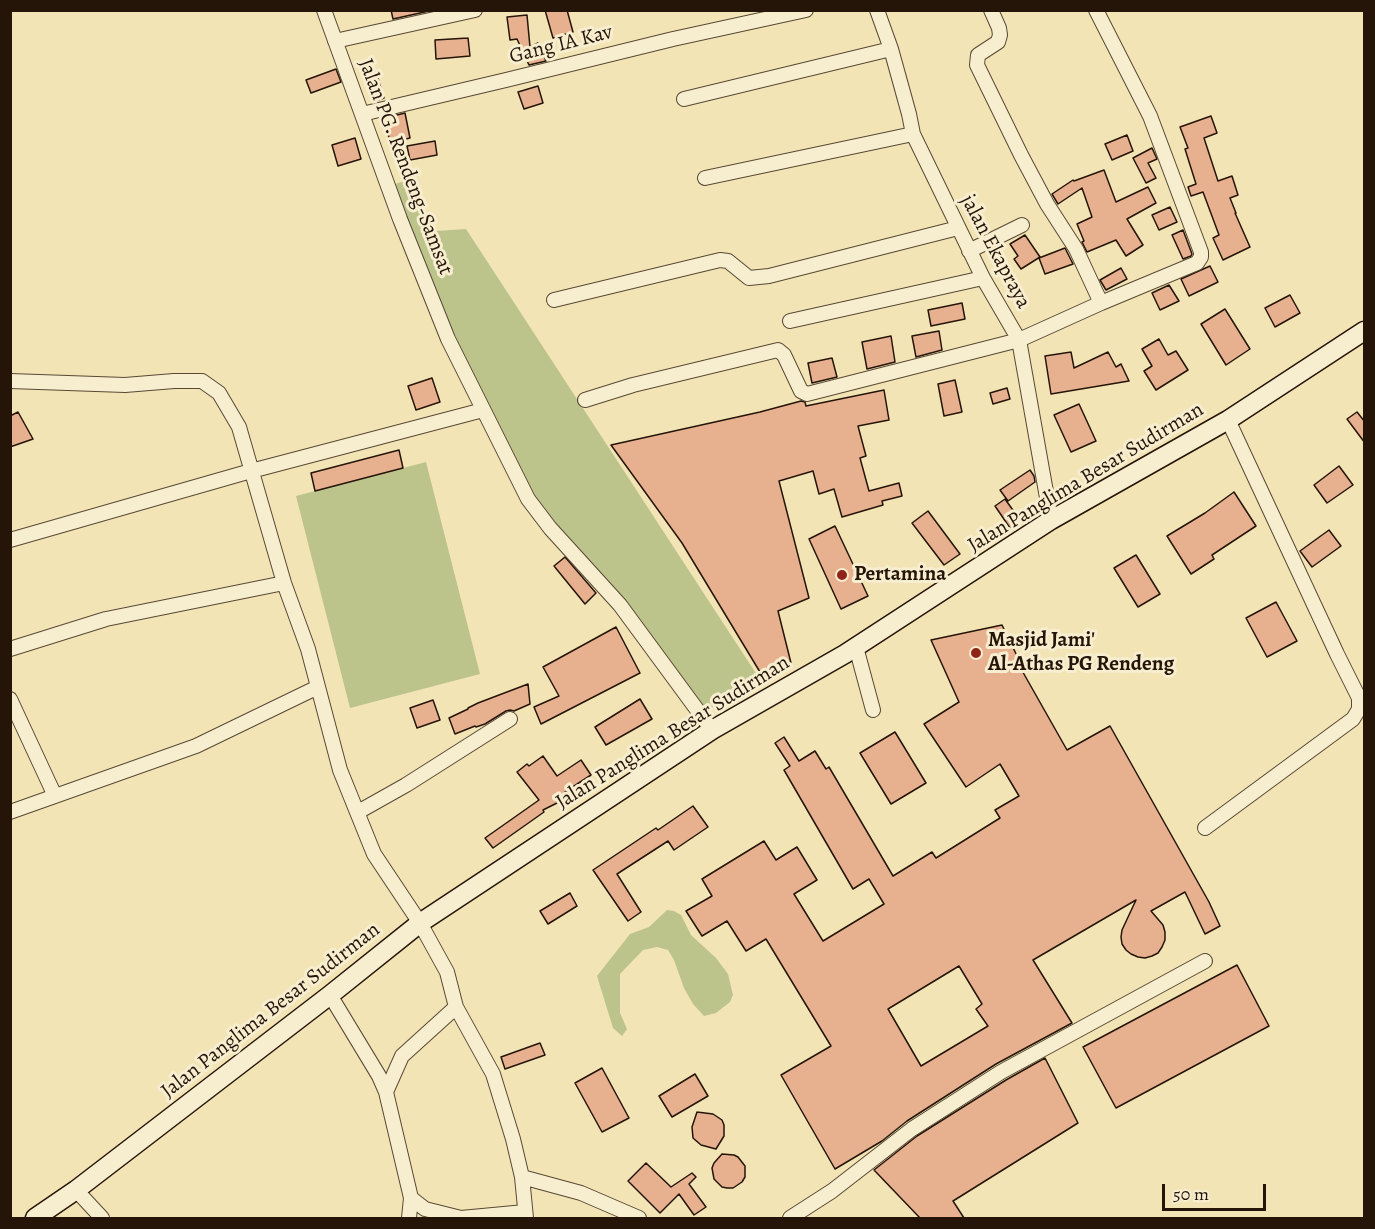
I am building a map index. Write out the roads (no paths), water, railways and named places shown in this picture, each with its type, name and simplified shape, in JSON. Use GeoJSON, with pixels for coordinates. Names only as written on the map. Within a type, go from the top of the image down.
{"type":"FeatureCollection","features":[{"type":"Feature","properties":{"kind":"main road","name":"Jalan Panglima Besar Sudirman"},"geometry":{"type":"LineString","coordinates":[[35,1218],[76,1190],[420,923],[712,730],[856,647],[1052,520],[1228,420],[1365,331]]}},
{"type":"Feature","properties":{"kind":"street","name":"Jalan PG. Rendeng-Samsat"},"geometry":{"type":"LineString","coordinates":[[324,10],[400,219],[448,339],[528,499],[550,528],[620,605],[712,730]]}},
{"type":"Feature","properties":{"kind":"street"},"geometry":{"type":"LineString","coordinates":[[335,41],[475,10]]}},
{"type":"Feature","properties":{"kind":"street","name":"Gang IA Kav"},"geometry":{"type":"LineString","coordinates":[[362,114],[673,39],[806,10]]}},
{"type":"Feature","properties":{"kind":"street","name":"jalan Ekapraya"},"geometry":{"type":"LineString","coordinates":[[876,10],[891,49],[913,134],[983,278],[1019,340],[1052,520]]}},
{"type":"Feature","properties":{"kind":"street"},"geometry":{"type":"LineString","coordinates":[[991,10],[1000,35],[998,42],[978,55],[977,65],[1047,204],[1076,249],[1101,303]]}},
{"type":"Feature","properties":{"kind":"street"},"geometry":{"type":"LineString","coordinates":[[585,400],[633,385],[778,350],[784,354],[801,390],[807,394],[1019,340],[1197,263],[1201,252],[1150,116],[1096,10]]}},
{"type":"Feature","properties":{"kind":"street"},"geometry":{"type":"LineString","coordinates":[[684,99],[891,49]]}},
{"type":"Feature","properties":{"kind":"street"},"geometry":{"type":"LineString","coordinates":[[705,178],[913,134]]}},
{"type":"Feature","properties":{"kind":"street"},"geometry":{"type":"LineString","coordinates":[[969,250],[1022,225]]}},
{"type":"Feature","properties":{"kind":"street"},"geometry":{"type":"LineString","coordinates":[[554,300],[720,260],[728,261],[749,278],[770,276],[958,228]]}},
{"type":"Feature","properties":{"kind":"street"},"geometry":{"type":"LineString","coordinates":[[790,321],[983,278]]}},
{"type":"Feature","properties":{"kind":"street"},"geometry":{"type":"LineString","coordinates":[[10,381],[125,385],[202,381],[219,393],[239,427],[284,583],[308,649],[340,770],[374,854],[420,923],[447,972],[456,1007],[493,1074],[522,1177],[525,1215],[461,1218],[425,1209],[411,1198]]}},
{"type":"Feature","properties":{"kind":"street"},"geometry":{"type":"LineString","coordinates":[[10,540],[251,471],[483,410]]}},
{"type":"Feature","properties":{"kind":"street"},"geometry":{"type":"LineString","coordinates":[[1205,828],[1353,719],[1359,709],[1359,698],[1228,420]]}},
{"type":"Feature","properties":{"kind":"street"},"geometry":{"type":"LineString","coordinates":[[10,649],[106,619],[284,583]]}},
{"type":"Feature","properties":{"kind":"street"},"geometry":{"type":"LineString","coordinates":[[856,647],[873,710]]}},
{"type":"Feature","properties":{"kind":"street"},"geometry":{"type":"LineString","coordinates":[[10,812],[196,746],[318,687]]}},
{"type":"Feature","properties":{"kind":"street"},"geometry":{"type":"LineString","coordinates":[[10,699],[55,796]]}},
{"type":"Feature","properties":{"kind":"street"},"geometry":{"type":"LineString","coordinates":[[358,812],[406,785],[510,719]]}},
{"type":"Feature","properties":{"kind":"street"},"geometry":{"type":"LineString","coordinates":[[790,1218],[832,1191],[912,1129],[1000,1072],[1205,961]]}},
{"type":"Feature","properties":{"kind":"street"},"geometry":{"type":"LineString","coordinates":[[330,995],[379,1076],[386,1092],[411,1198],[409,1218]]}},
{"type":"Feature","properties":{"kind":"street"},"geometry":{"type":"LineString","coordinates":[[386,1092],[402,1056],[456,1007]]}},
{"type":"Feature","properties":{"kind":"street"},"geometry":{"type":"LineString","coordinates":[[522,1177],[581,1193],[639,1218]]}},
{"type":"Feature","properties":{"kind":"street"},"geometry":{"type":"LineString","coordinates":[[76,1190],[102,1218]]}},
{"type":"Feature","properties":{"kind":"place","name":"Pertamina"},"geometry":{"type":"Point","coordinates":[842,575]}},
{"type":"Feature","properties":{"kind":"place","name":"Masjid Jami' Al-Athas PG Rendeng"},"geometry":{"type":"Point","coordinates":[976,653]}}]}
